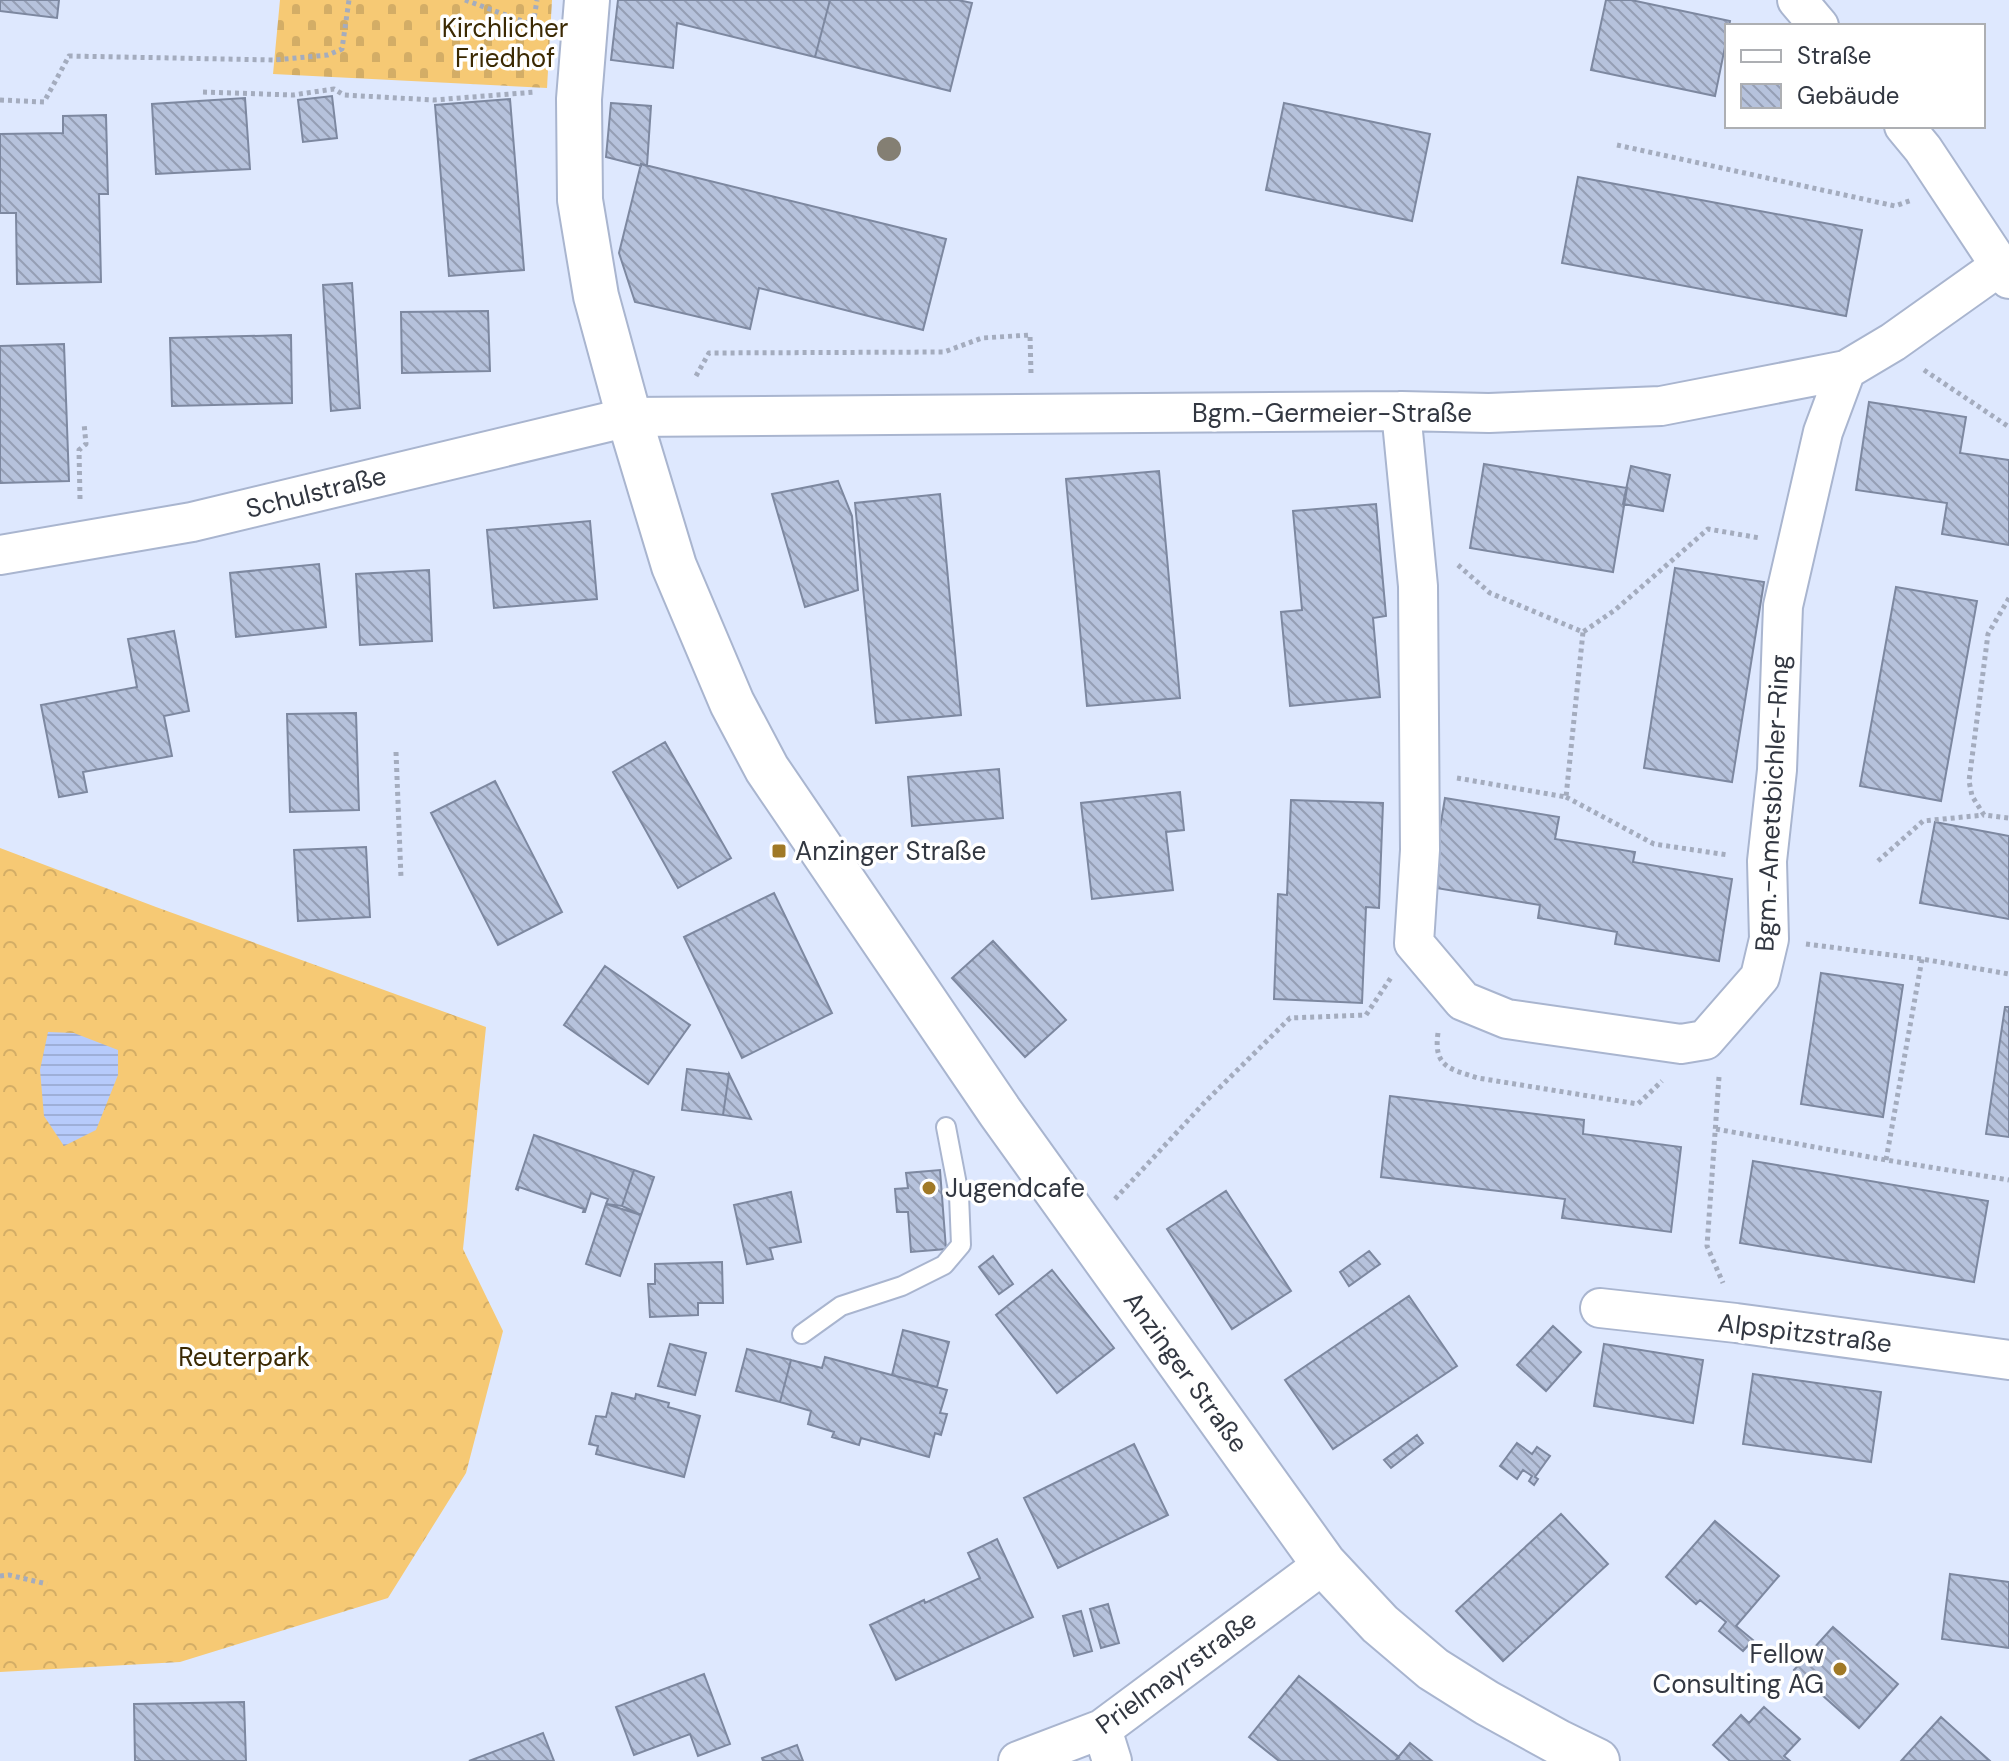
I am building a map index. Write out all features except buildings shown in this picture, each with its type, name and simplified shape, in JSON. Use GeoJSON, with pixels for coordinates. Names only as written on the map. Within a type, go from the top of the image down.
{"type":"FeatureCollection","features":[{"type":"Feature","properties":{"kind":"street"},"geometry":{"type":"LineString","coordinates":[[1797,0],[1817,24]]}},
{"type":"Feature","properties":{"kind":"street","name":"Anzinger Straße"},"geometry":{"type":"LineString","coordinates":[[585,18],[579,99],[580,200],[596,296],[674,566],[732,703],[767,769],[1000,1112],[1324,1564],[1380,1624],[1433,1669],[1487,1703],[1597,1761]]}},
{"type":"Feature","properties":{"kind":"street"},"geometry":{"type":"LineString","coordinates":[[1906,128],[2005,272]]}},
{"type":"Feature","properties":{"kind":"street","name":"Bgm.-Germeier-Straße"},"geometry":{"type":"LineString","coordinates":[[629,417],[1401,411],[1489,413],[1661,406],[1846,370],[2005,272]]}},
{"type":"Feature","properties":{"kind":"street","name":"Bgm.-Ametsbichler-Ring"},"geometry":{"type":"LineString","coordinates":[[1414,943],[1463,1001],[1507,1019],[1681,1044],[1705,1040],[1760,977],[1769,939],[1767,861],[1777,770],[1783,606],[1823,432],[1846,370]]}},
{"type":"Feature","properties":{"kind":"street"},"geometry":{"type":"LineString","coordinates":[[1401,411],[1418,586],[1420,850],[1414,943]]}},
{"type":"Feature","properties":{"kind":"street","name":"Schulstraße"},"geometry":{"type":"LineString","coordinates":[[0,555],[192,522],[629,417]]}},
{"type":"Feature","properties":{"kind":"street","name":"Alpspitzstraße"},"geometry":{"type":"LineString","coordinates":[[1600,1308],[2009,1360]]}},
{"type":"Feature","properties":{"kind":"street","name":"Prielmayrstraße"},"geometry":{"type":"LineString","coordinates":[[1018,1761],[1107,1745],[1324,1564]]}},
{"type":"Feature","properties":{"kind":"lane"},"geometry":{"type":"LineString","coordinates":[[802,1334],[841,1306],[902,1286],[944,1265],[961,1245],[959,1195],[946,1127]]}},
{"type":"Feature","properties":{"kind":"path"},"geometry":{"type":"LineString","coordinates":[[0,100],[44,102],[69,56],[275,60],[328,55],[342,49],[349,0]]}},
{"type":"Feature","properties":{"kind":"path"},"geometry":{"type":"LineString","coordinates":[[465,0],[549,34],[585,18]]}},
{"type":"Feature","properties":{"kind":"path"},"geometry":{"type":"LineString","coordinates":[[533,25],[537,0]]}},
{"type":"Feature","properties":{"kind":"path"},"geometry":{"type":"LineString","coordinates":[[203,92],[293,95],[334,89],[344,95],[434,100],[539,91]]}},
{"type":"Feature","properties":{"kind":"path"},"geometry":{"type":"LineString","coordinates":[[1617,145],[1895,206],[1919,198]]}},
{"type":"Feature","properties":{"kind":"path"},"geometry":{"type":"LineString","coordinates":[[693,381],[709,353],[944,352],[982,338],[1030,335],[1032,383]]}},
{"type":"Feature","properties":{"kind":"path"},"geometry":{"type":"LineString","coordinates":[[1893,342],[1931,376],[2009,427]]}},
{"type":"Feature","properties":{"kind":"path"},"geometry":{"type":"LineString","coordinates":[[80,499],[79,450],[86,444],[84,423]]}},
{"type":"Feature","properties":{"kind":"path"},"geometry":{"type":"LineString","coordinates":[[1412,524],[1490,593],[1583,632]]}},
{"type":"Feature","properties":{"kind":"path"},"geometry":{"type":"LineString","coordinates":[[1566,797],[1583,632],[1615,610],[1708,529],[1797,544]]}},
{"type":"Feature","properties":{"kind":"path"},"geometry":{"type":"LineString","coordinates":[[1984,815],[1972,796],[1969,781],[1988,634],[2009,598]]}},
{"type":"Feature","properties":{"kind":"path"},"geometry":{"type":"LineString","coordinates":[[396,752],[401,878]]}},
{"type":"Feature","properties":{"kind":"path"},"geometry":{"type":"LineString","coordinates":[[1420,772],[1566,797],[1654,844],[1767,861]]}},
{"type":"Feature","properties":{"kind":"path"},"geometry":{"type":"LineString","coordinates":[[1878,861],[1923,821],[1984,815],[2009,818]]}},
{"type":"Feature","properties":{"kind":"path"},"geometry":{"type":"LineString","coordinates":[[1769,939],[2009,974]]}},
{"type":"Feature","properties":{"kind":"path"},"geometry":{"type":"LineString","coordinates":[[1127,1188],[1205,1102],[1290,1018],[1366,1015],[1414,943]]}},
{"type":"Feature","properties":{"kind":"path"},"geometry":{"type":"LineString","coordinates":[[1886,1160],[1922,959]]}},
{"type":"Feature","properties":{"kind":"path"},"geometry":{"type":"LineString","coordinates":[[1723,1020],[1707,1246],[1728,1294]]}},
{"type":"Feature","properties":{"kind":"path"},"geometry":{"type":"LineString","coordinates":[[1716,1129],[2009,1180]]}},
{"type":"Feature","properties":{"kind":"path"},"geometry":{"type":"LineString","coordinates":[[0,1576],[9,1575],[47,1584]]}},
{"type":"Feature","properties":{"kind":"green space","name":"Kirchlicher Friedhof"},"geometry":{"type":"Polygon","coordinates":[[[280,0],[552,0],[547,88],[273,74],[280,0]]]}},
{"type":"Feature","properties":{"kind":"green space","name":"Reuterpark"},"geometry":{"type":"Polygon","coordinates":[[[0,848],[486,1027],[463,1249],[503,1331],[466,1473],[388,1598],[180,1662],[0,1672],[0,848]]]}},
{"type":"Feature","properties":{"kind":"water"},"geometry":{"type":"Polygon","coordinates":[[[48,1032],[74,1033],[118,1050],[118,1075],[96,1130],[64,1146],[44,1116],[40,1070],[48,1032]]]}},
{"type":"Feature","properties":{"kind":"place","name":"Anzinger Straße"},"geometry":{"type":"Point","coordinates":[779,851]}},
{"type":"Feature","properties":{"kind":"place","name":"Jugendcafe"},"geometry":{"type":"Point","coordinates":[929,1188]}},
{"type":"Feature","properties":{"kind":"place","name":"Fellow Consulting AG"},"geometry":{"type":"Point","coordinates":[1840,1669]}}]}
